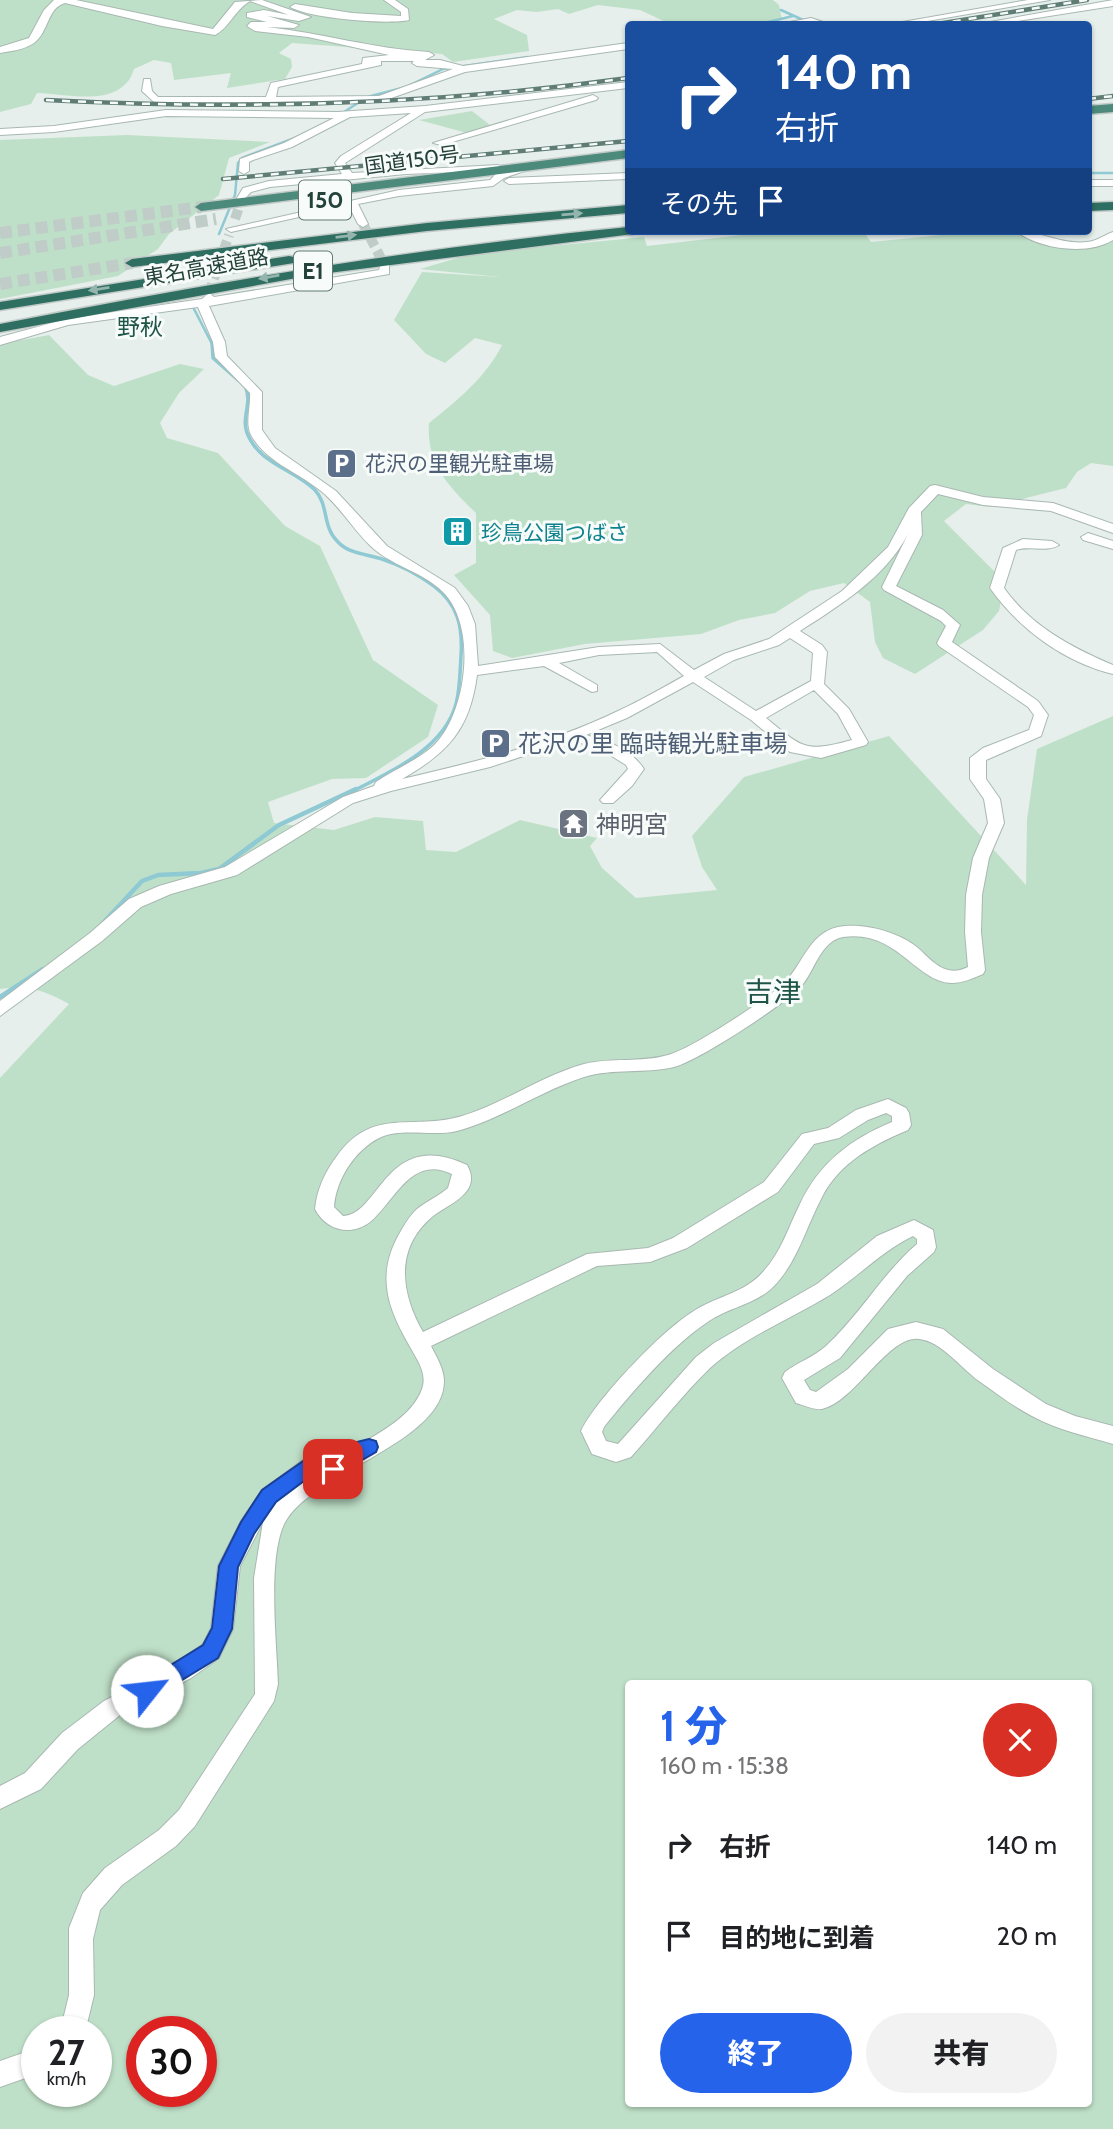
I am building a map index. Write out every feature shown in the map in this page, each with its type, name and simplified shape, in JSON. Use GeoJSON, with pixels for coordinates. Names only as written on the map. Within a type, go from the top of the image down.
{"type":"FeatureCollection","features":[{"type":"Feature","properties":{"kind":"highway"},"geometry":{"type":"LineString","coordinates":[[1092,113],[1113,110]]}},
{"type":"Feature","properties":{"kind":"highway","name":"国道150号"},"geometry":{"type":"LineString","coordinates":[[201,207],[625,153]]}},
{"type":"Feature","properties":{"kind":"highway","name":"国道150号"},"geometry":{"type":"LineString","coordinates":[[216,219],[433,182],[525,169],[625,159]]}},
{"type":"Feature","properties":{"kind":"highway"},"geometry":{"type":"LineString","coordinates":[[1092,194],[1113,194]]}},
{"type":"Feature","properties":{"kind":"highway"},"geometry":{"type":"LineString","coordinates":[[1092,206],[1113,205]]}},
{"type":"Feature","properties":{"kind":"highway","name":"東名高速道路"},"geometry":{"type":"LineString","coordinates":[[132,263],[451,224],[625,209]]}},
{"type":"Feature","properties":{"kind":"highway","name":"東名高速道路"},"geometry":{"type":"LineString","coordinates":[[0,306],[287,260],[523,231],[625,222]]}},
{"type":"Feature","properties":{"kind":"highway","name":"東名高速道路"},"geometry":{"type":"LineString","coordinates":[[0,328],[274,276],[464,249],[625,231]]}},
{"type":"Feature","properties":{"kind":"street"},"geometry":{"type":"LineString","coordinates":[[0,50],[29,43],[35,38],[49,7],[57,1],[215,32],[220,29],[229,9],[246,0]]}},
{"type":"Feature","properties":{"kind":"street"},"geometry":{"type":"LineString","coordinates":[[253,0],[306,17],[299,19],[267,13],[250,15],[294,25],[252,26],[258,29],[308,34],[392,53],[429,55],[422,58],[371,58],[366,60],[366,63]]}},
{"type":"Feature","properties":{"kind":"street"},"geometry":{"type":"LineString","coordinates":[[268,0],[323,15],[362,15],[397,21],[406,18],[404,12],[389,0]]}},
{"type":"Feature","properties":{"kind":"street"},"geometry":{"type":"LineString","coordinates":[[915,21],[1045,0]]}},
{"type":"Feature","properties":{"kind":"street"},"geometry":{"type":"LineString","coordinates":[[1005,21],[1110,6]]}},
{"type":"Feature","properties":{"kind":"street"},"geometry":{"type":"LineString","coordinates":[[268,107],[274,85],[366,63],[459,67],[625,46]]}},
{"type":"Feature","properties":{"kind":"street"},"geometry":{"type":"LineString","coordinates":[[0,132],[54,129],[166,113],[380,99],[459,67]]}},
{"type":"Feature","properties":{"kind":"street"},"geometry":{"type":"LineString","coordinates":[[147,81],[147,90],[155,100],[268,107],[338,115],[425,109],[625,85]]}},
{"type":"Feature","properties":{"kind":"street"},"geometry":{"type":"LineString","coordinates":[[438,143],[537,116],[625,86]]}},
{"type":"Feature","properties":{"kind":"street"},"geometry":{"type":"LineString","coordinates":[[349,176],[340,163],[345,158],[425,109]]}},
{"type":"Feature","properties":{"kind":"street"},"geometry":{"type":"LineString","coordinates":[[244,171],[244,161],[249,158],[288,145],[350,114]]}},
{"type":"Feature","properties":{"kind":"street"},"geometry":{"type":"LineString","coordinates":[[242,198],[247,190],[262,186],[406,171],[499,168]]}},
{"type":"Feature","properties":{"kind":"street"},"geometry":{"type":"LineString","coordinates":[[493,183],[500,176],[525,169]]}},
{"type":"Feature","properties":{"kind":"street"},"geometry":{"type":"LineString","coordinates":[[232,228],[399,192],[493,183],[625,176]]}},
{"type":"Feature","properties":{"kind":"street"},"geometry":{"type":"LineString","coordinates":[[1092,183],[1113,183]]}},
{"type":"Feature","properties":{"kind":"street"},"geometry":{"type":"LineString","coordinates":[[352,202],[363,224]]}},
{"type":"Feature","properties":{"kind":"street"},"geometry":{"type":"LineString","coordinates":[[1035,235],[1073,246],[1095,245],[1113,235]]}},
{"type":"Feature","properties":{"kind":"street"},"geometry":{"type":"LineString","coordinates":[[0,341],[67,322],[385,272],[385,265]]}},
{"type":"Feature","properties":{"kind":"street"},"geometry":{"type":"LineString","coordinates":[[208,298],[203,305],[219,342],[221,357],[256,392],[255,428],[258,436],[280,459],[330,492],[383,550],[435,579],[461,602],[471,624],[470,672],[463,710],[455,728],[369,793]]}},
{"type":"Feature","properties":{"kind":"street"},"geometry":{"type":"LineString","coordinates":[[0,1010],[96,937],[135,903],[165,890],[231,871],[325,812],[369,793],[453,773],[572,735],[622,715],[693,676],[791,632],[846,594],[873,571],[894,549],[914,511],[935,489],[946,490],[962,497],[1053,507],[1113,529]]}},
{"type":"Feature","properties":{"kind":"street"},"geometry":{"type":"LineString","coordinates":[[77,2016],[81,2005],[80,1956],[84,1916],[102,1889],[135,1857],[178,1828],[201,1799],[266,1693],[263,1599],[269,1544],[278,1513],[313,1479],[416,1418],[433,1390],[435,1375],[405,1320],[394,1293],[400,1252],[421,1216],[458,1191],[463,1178],[461,1170],[445,1161],[427,1161],[391,1184],[370,1214],[360,1220],[339,1223],[324,1209],[324,1197],[344,1161],[360,1141],[377,1131],[425,1130],[485,1116],[584,1070],[607,1065],[658,1065],[676,1060],[795,982],[821,940],[835,933],[856,931],[886,938],[947,976],[962,976],[976,970],[971,935],[972,887],[987,839],[996,823],[992,799],[978,779],[978,758],[988,751],[1036,733],[1041,715],[1033,704],[944,643],[953,625],[948,619],[931,607],[898,595],[889,587],[915,535],[914,511]]}},
{"type":"Feature","properties":{"kind":"street"},"geometry":{"type":"LineString","coordinates":[[1088,537],[1113,545]]}},
{"type":"Feature","properties":{"kind":"street"},"geometry":{"type":"LineString","coordinates":[[1052,545],[1023,543],[1010,548],[997,587],[1028,625],[1060,646],[1113,670]]}},
{"type":"Feature","properties":{"kind":"street"},"geometry":{"type":"LineString","coordinates":[[755,717],[817,683],[824,661],[821,653],[791,632]]}},
{"type":"Feature","properties":{"kind":"street"},"geometry":{"type":"LineString","coordinates":[[470,672],[599,651],[660,648],[693,676],[755,717],[796,749],[821,753],[861,742],[844,712],[823,694],[817,683]]}},
{"type":"Feature","properties":{"kind":"street"},"geometry":{"type":"LineString","coordinates":[[546,661],[592,688]]}},
{"type":"Feature","properties":{"kind":"street"},"geometry":{"type":"LineString","coordinates":[[572,735],[605,747],[634,764],[636,769],[633,775],[608,800]]}},
{"type":"Feature","properties":{"kind":"street"},"geometry":{"type":"LineString","coordinates":[[425,753],[432,766],[453,773]]}},
{"type":"Feature","properties":{"kind":"street"},"geometry":{"type":"LineString","coordinates":[[418,1343],[594,1259],[650,1255],[680,1243],[771,1186],[808,1139],[832,1133],[862,1115],[888,1106],[901,1113],[902,1125],[873,1136],[850,1152],[830,1173],[815,1191],[790,1252],[765,1283],[688,1325],[603,1412],[592,1431],[599,1448],[616,1453],[624,1451],[703,1363],[720,1349],[824,1289],[884,1241],[914,1227],[926,1235],[927,1247],[904,1265],[831,1354],[802,1368],[792,1378],[803,1397],[819,1401],[835,1392],[895,1335],[916,1330],[936,1335],[986,1375],[1039,1410],[1072,1424],[1113,1436]]}},
{"type":"Feature","properties":{"kind":"street"},"geometry":{"type":"LineString","coordinates":[[0,1798],[33,1781],[70,1741],[112,1708],[183,1671],[211,1651],[222,1629],[229,1566],[248,1528],[269,1496],[322,1457],[369,1447]]}},
{"type":"Feature","properties":{"kind":"street"},"geometry":{"type":"LineString","coordinates":[[0,2074],[21,2067]]}},
{"type":"Feature","properties":{"kind":"green space"},"geometry":{"type":"Polygon","coordinates":[[[0,0],[773,0],[779,5],[782,20],[664,21],[640,10],[598,5],[569,14],[558,9],[536,12],[517,10],[494,19],[527,35],[529,51],[453,62],[442,54],[292,43],[279,53],[291,59],[292,67],[285,79],[227,88],[231,73],[174,80],[171,63],[154,60],[134,69],[128,82],[118,90],[93,96],[37,93],[31,104],[0,112],[0,0]]]}},
{"type":"Feature","properties":{"kind":"green space"},"geometry":{"type":"Polygon","coordinates":[[[472,111],[490,125],[467,133],[419,120],[472,111]]]}},
{"type":"Feature","properties":{"kind":"green space"},"geometry":{"type":"Polygon","coordinates":[[[127,135],[270,142],[229,158],[219,195],[169,234],[158,249],[118,276],[0,299],[0,140],[127,135]]]}},
{"type":"Feature","properties":{"kind":"green space"},"geometry":{"type":"Polygon","coordinates":[[[742,235],[866,235],[871,242],[942,235],[1028,235],[1074,247],[1113,241],[1113,466],[1091,463],[1077,472],[1066,488],[990,507],[966,504],[944,521],[1005,582],[999,611],[983,630],[915,674],[883,658],[875,642],[870,602],[844,583],[810,591],[775,613],[739,620],[701,634],[585,644],[512,658],[493,651],[490,615],[454,575],[476,563],[476,513],[448,484],[435,462],[429,437],[429,423],[479,378],[502,345],[475,338],[445,363],[426,354],[394,320],[422,272],[500,277],[420,269],[471,254],[644,237],[647,246],[742,235]]]}},
{"type":"Feature","properties":{"kind":"green space"},"geometry":{"type":"Polygon","coordinates":[[[49,335],[88,375],[114,386],[180,364],[204,369],[179,393],[160,423],[167,438],[218,453],[285,526],[320,546],[373,660],[438,705],[428,737],[366,778],[332,779],[268,802],[274,823],[334,830],[375,817],[423,821],[426,850],[456,852],[520,820],[597,838],[590,846],[602,868],[636,898],[717,890],[702,867],[692,836],[744,777],[889,736],[1026,885],[1027,820],[1037,749],[1113,716],[1113,2129],[0,2129],[0,1078],[69,1004],[52,995],[19,988],[0,989],[0,344],[49,335]]]}},
{"type":"Feature","properties":{"kind":"waterway"},"geometry":{"type":"LineString","coordinates":[[781,10],[805,21]]}},
{"type":"Feature","properties":{"kind":"waterway"},"geometry":{"type":"LineString","coordinates":[[772,21],[793,16]]}},
{"type":"Feature","properties":{"kind":"waterway"},"geometry":{"type":"LineString","coordinates":[[341,114],[367,97],[406,87],[443,69],[528,57]]}},
{"type":"Feature","properties":{"kind":"waterway"},"geometry":{"type":"LineString","coordinates":[[219,234],[235,195],[238,163],[242,158],[300,136]]}},
{"type":"Feature","properties":{"kind":"waterway"},"geometry":{"type":"LineString","coordinates":[[1092,173],[1113,173]]}},
{"type":"Feature","properties":{"kind":"waterway"},"geometry":{"type":"LineString","coordinates":[[193,307],[212,344]]}},
{"type":"Feature","properties":{"kind":"waterway"},"geometry":{"type":"LineString","coordinates":[[212,342],[213,358],[238,380]]}},
{"type":"Feature","properties":{"kind":"waterway"},"geometry":{"type":"LineString","coordinates":[[245,386],[248,398],[245,421],[247,433],[268,459],[315,490],[322,502],[330,530],[338,542],[353,551],[395,564],[428,582],[449,600],[460,626],[459,686],[450,720],[440,734],[414,757],[353,791]]}},
{"type":"Feature","properties":{"kind":"waterway"},"geometry":{"type":"LineString","coordinates":[[103,923],[142,881],[158,875],[201,873],[219,869],[279,825],[356,789]]}},
{"type":"Feature","properties":{"kind":"waterway"},"geometry":{"type":"LineString","coordinates":[[0,997],[43,969]]}},
{"type":"Feature","properties":{"kind":"tunnel"},"geometry":{"type":"LineString","coordinates":[[235,219],[242,198]]}},
{"type":"Feature","properties":{"kind":"tunnel"},"geometry":{"type":"LineString","coordinates":[[0,233],[201,207]]}},
{"type":"Feature","properties":{"kind":"tunnel"},"geometry":{"type":"LineString","coordinates":[[0,253],[216,219]]}},
{"type":"Feature","properties":{"kind":"tunnel"},"geometry":{"type":"LineString","coordinates":[[363,224],[385,266]]}},
{"type":"Feature","properties":{"kind":"tunnel"},"geometry":{"type":"LineString","coordinates":[[209,293],[229,235]]}},
{"type":"Feature","properties":{"kind":"tunnel"},"geometry":{"type":"LineString","coordinates":[[0,284],[132,263]]}},
{"type":"Feature","properties":{"kind":"railway"},"geometry":{"type":"LineString","coordinates":[[956,21],[1087,0]]}},
{"type":"Feature","properties":{"kind":"railway"},"geometry":{"type":"LineString","coordinates":[[46,100],[192,105],[338,103],[483,94],[625,78]]}},
{"type":"Feature","properties":{"kind":"railway"},"geometry":{"type":"LineString","coordinates":[[1092,99],[1113,96]]}},
{"type":"Feature","properties":{"kind":"railway"},"geometry":{"type":"LineString","coordinates":[[223,179],[625,141]]}},
{"type":"Feature","properties":{"kind":"place","name":"花沢の里観光駐車場"},"geometry":{"type":"Point","coordinates":[342,463]}},
{"type":"Feature","properties":{"kind":"place","name":"珍鳥公園つばさ"},"geometry":{"type":"Point","coordinates":[458,532]}},
{"type":"Feature","properties":{"kind":"place","name":"花沢の里 臨時観光駐車場"},"geometry":{"type":"Point","coordinates":[495,743]}},
{"type":"Feature","properties":{"kind":"place","name":"神明宮"},"geometry":{"type":"Point","coordinates":[573,824]}},
{"type":"Feature","properties":{"kind":"district","name":"野秋"},"geometry":{"type":"Point","coordinates":[140,327]}},
{"type":"Feature","properties":{"kind":"district","name":"吉津"},"geometry":{"type":"Point","coordinates":[773,992]}},
{"type":"Feature","properties":{"kind":"route"},"geometry":{"type":"LineString","coordinates":[[147,1691],[183,1671],[211,1651],[222,1629],[229,1566],[248,1528],[269,1496],[322,1457],[369,1447],[333,1469]]}}]}
